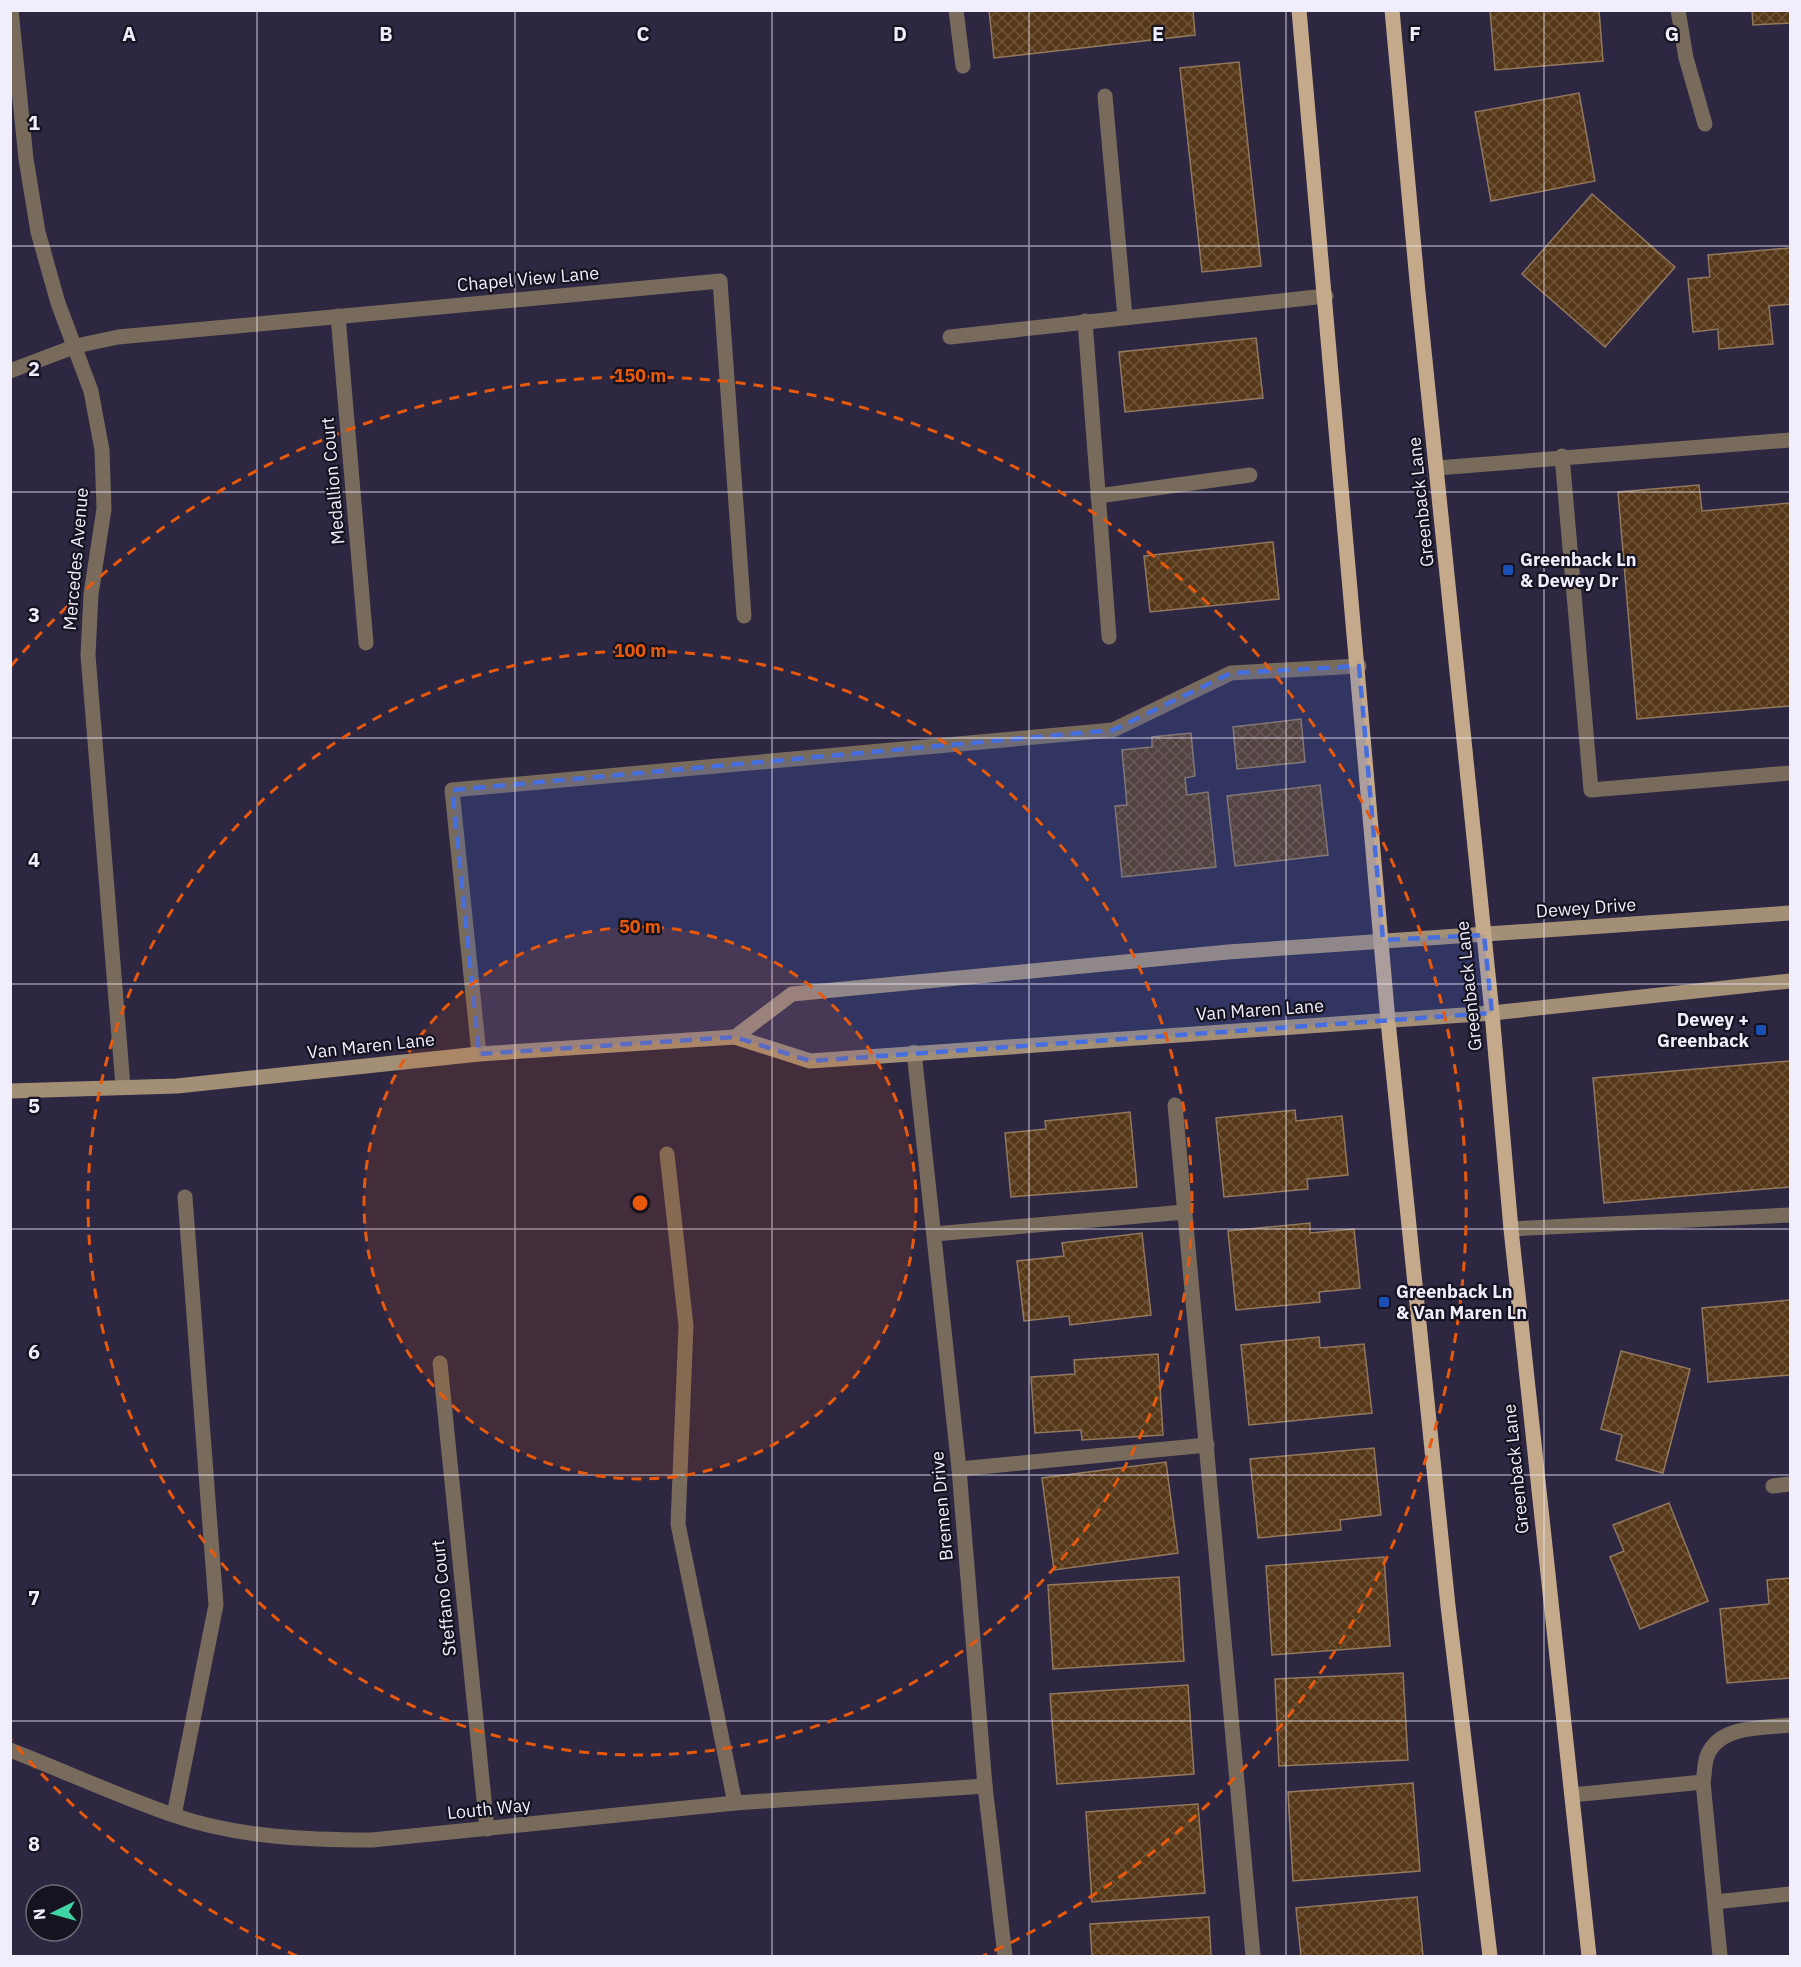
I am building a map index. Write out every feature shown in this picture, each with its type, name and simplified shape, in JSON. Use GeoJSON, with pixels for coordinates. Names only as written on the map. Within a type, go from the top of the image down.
{"type":"FeatureCollection","features":[{"type":"Feature","properties":{"kind":"main road"},"geometry":{"type":"LineString","coordinates":[[1299,10],[1389,1021],[1448,1606],[1490,1956]]}},
{"type":"Feature","properties":{"kind":"main road","name":"Greenback Lane"},"geometry":{"type":"LineString","coordinates":[[1392,10],[1492,1013],[1510,1229],[1589,1956]]}},
{"type":"Feature","properties":{"kind":"main road","name":"Dewey Drive"},"geometry":{"type":"LineString","coordinates":[[1383,940],[1791,913]]}},
{"type":"Feature","properties":{"kind":"main road"},"geometry":{"type":"LineString","coordinates":[[735,1037],[792,994],[957,976],[1383,940]]}},
{"type":"Feature","properties":{"kind":"main road","name":"Van Maren Lane"},"geometry":{"type":"LineString","coordinates":[[10,1091],[177,1086],[479,1054],[735,1037],[810,1061],[1492,1013],[1791,981]]}},
{"type":"Feature","properties":{"kind":"street","name":"Mercedes Avenue"},"geometry":{"type":"LineString","coordinates":[[11,10],[26,159],[38,232],[58,303],[91,391],[102,450],[104,509],[91,594],[88,655],[123,1086]]}},
{"type":"Feature","properties":{"kind":"street"},"geometry":{"type":"LineString","coordinates":[[956,10],[963,66]]}},
{"type":"Feature","properties":{"kind":"street"},"geometry":{"type":"LineString","coordinates":[[1678,10],[1686,58],[1705,124]]}},
{"type":"Feature","properties":{"kind":"street"},"geometry":{"type":"LineString","coordinates":[[1105,96],[1125,317]]}},
{"type":"Feature","properties":{"kind":"street","name":"Chapel View Lane"},"geometry":{"type":"LineString","coordinates":[[10,371],[75,346],[118,337],[720,281],[744,616]]}},
{"type":"Feature","properties":{"kind":"street"},"geometry":{"type":"LineString","coordinates":[[950,337],[1326,296]]}},
{"type":"Feature","properties":{"kind":"street","name":"Medallion Court"},"geometry":{"type":"LineString","coordinates":[[338,316],[366,643]]}},
{"type":"Feature","properties":{"kind":"street"},"geometry":{"type":"LineString","coordinates":[[1085,321],[1109,637]]}},
{"type":"Feature","properties":{"kind":"street"},"geometry":{"type":"LineString","coordinates":[[1437,468],[1562,456],[1791,440]]}},
{"type":"Feature","properties":{"kind":"street"},"geometry":{"type":"LineString","coordinates":[[1562,456],[1591,790],[1791,773]]}},
{"type":"Feature","properties":{"kind":"street"},"geometry":{"type":"LineString","coordinates":[[1098,496],[1250,475]]}},
{"type":"Feature","properties":{"kind":"street"},"geometry":{"type":"LineString","coordinates":[[479,1054],[452,790],[1113,730],[1231,673],[1359,666]]}},
{"type":"Feature","properties":{"kind":"street","name":"Bremen Drive"},"geometry":{"type":"LineString","coordinates":[[914,1052],[959,1468],[985,1786],[1005,1956]]}},
{"type":"Feature","properties":{"kind":"street"},"geometry":{"type":"LineString","coordinates":[[1174,1105],[1253,1956]]}},
{"type":"Feature","properties":{"kind":"street"},"geometry":{"type":"LineString","coordinates":[[667,1154],[686,1326],[678,1524],[735,1803]]}},
{"type":"Feature","properties":{"kind":"street"},"geometry":{"type":"LineString","coordinates":[[174,1815],[216,1605],[185,1197]]}},
{"type":"Feature","properties":{"kind":"street"},"geometry":{"type":"LineString","coordinates":[[934,1234],[1185,1212]]}},
{"type":"Feature","properties":{"kind":"street"},"geometry":{"type":"LineString","coordinates":[[1510,1229],[1791,1215]]}},
{"type":"Feature","properties":{"kind":"street","name":"Steffano Court"},"geometry":{"type":"LineString","coordinates":[[440,1363],[487,1829]]}},
{"type":"Feature","properties":{"kind":"street"},"geometry":{"type":"LineString","coordinates":[[959,1468],[1207,1445]]}},
{"type":"Feature","properties":{"kind":"street"},"geometry":{"type":"LineString","coordinates":[[1773,1485],[1791,1484]]}},
{"type":"Feature","properties":{"kind":"street"},"geometry":{"type":"LineString","coordinates":[[1720,1956],[1703,1782],[1708,1754],[1719,1740],[1738,1730],[1791,1725]]}},
{"type":"Feature","properties":{"kind":"street","name":"Louth Way"},"geometry":{"type":"LineString","coordinates":[[10,1750],[174,1815],[227,1828],[314,1840],[372,1840],[735,1803],[985,1786]]}},
{"type":"Feature","properties":{"kind":"street"},"geometry":{"type":"LineString","coordinates":[[1572,1795],[1703,1782]]}},
{"type":"Feature","properties":{"kind":"street"},"geometry":{"type":"LineString","coordinates":[[1714,1902],[1791,1894]]}},
{"type":"Feature","properties":{"kind":"highlighted area"},"geometry":{"type":"Polygon","coordinates":[[[1359,666],[1383,940],[1484,935],[1492,1013],[810,1061],[735,1037],[479,1054],[452,790],[1113,730],[1231,673],[1359,666]]]}},
{"type":"Feature","properties":{"kind":"building"},"geometry":{"type":"Polygon","coordinates":[[[989,10],[1193,10],[1195,35],[994,58],[989,10]]]}},
{"type":"Feature","properties":{"kind":"building"},"geometry":{"type":"Polygon","coordinates":[[[1490,10],[1599,10],[1603,61],[1495,70],[1490,10]]]}},
{"type":"Feature","properties":{"kind":"building"},"geometry":{"type":"Polygon","coordinates":[[[1752,10],[1790,10],[1790,23],[1753,25],[1752,10]]]}},
{"type":"Feature","properties":{"kind":"building"},"geometry":{"type":"Polygon","coordinates":[[[1239,62],[1261,266],[1202,272],[1180,68],[1239,62]]]}},
{"type":"Feature","properties":{"kind":"building"},"geometry":{"type":"Polygon","coordinates":[[[1579,93],[1595,181],[1491,201],[1475,112],[1579,93]]]}},
{"type":"Feature","properties":{"kind":"building"},"geometry":{"type":"Polygon","coordinates":[[[1592,194],[1675,267],[1605,347],[1522,274],[1592,194]]]}},
{"type":"Feature","properties":{"kind":"building"},"geometry":{"type":"Polygon","coordinates":[[[1790,248],[1790,304],[1769,306],[1773,344],[1719,349],[1718,329],[1693,332],[1688,279],[1710,277],[1708,255],[1790,248]]]}},
{"type":"Feature","properties":{"kind":"building"},"geometry":{"type":"Polygon","coordinates":[[[1256,338],[1263,398],[1125,412],[1119,352],[1256,338]]]}},
{"type":"Feature","properties":{"kind":"building"},"geometry":{"type":"Polygon","coordinates":[[[1699,485],[1702,511],[1790,503],[1790,706],[1637,719],[1618,492],[1699,485]]]}},
{"type":"Feature","properties":{"kind":"building"},"geometry":{"type":"Polygon","coordinates":[[[1273,542],[1279,599],[1150,612],[1144,556],[1273,542]]]}},
{"type":"Feature","properties":{"kind":"building"},"geometry":{"type":"Polygon","coordinates":[[[1301,719],[1305,762],[1237,769],[1233,727],[1301,719]]]}},
{"type":"Feature","properties":{"kind":"building"},"geometry":{"type":"Polygon","coordinates":[[[1191,733],[1195,776],[1185,778],[1187,795],[1208,792],[1216,867],[1122,877],[1115,806],[1127,805],[1122,750],[1152,747],[1152,737],[1191,733]]]}},
{"type":"Feature","properties":{"kind":"building"},"geometry":{"type":"Polygon","coordinates":[[[1320,785],[1328,855],[1235,866],[1227,796],[1320,785]]]}},
{"type":"Feature","properties":{"kind":"building"},"geometry":{"type":"Polygon","coordinates":[[[1790,1061],[1790,1187],[1604,1203],[1593,1078],[1790,1061]]]}},
{"type":"Feature","properties":{"kind":"building"},"geometry":{"type":"Polygon","coordinates":[[[1295,1110],[1296,1121],[1342,1116],[1348,1175],[1307,1179],[1308,1189],[1224,1197],[1216,1118],[1295,1110]]]}},
{"type":"Feature","properties":{"kind":"building"},"geometry":{"type":"Polygon","coordinates":[[[1130,1112],[1137,1187],[1011,1197],[1005,1133],[1046,1129],[1045,1121],[1130,1112]]]}},
{"type":"Feature","properties":{"kind":"building"},"geometry":{"type":"Polygon","coordinates":[[[1310,1223],[1310,1233],[1354,1229],[1360,1288],[1319,1292],[1320,1302],[1236,1310],[1228,1231],[1310,1223]]]}},
{"type":"Feature","properties":{"kind":"building"},"geometry":{"type":"Polygon","coordinates":[[[1142,1233],[1151,1315],[1070,1325],[1069,1316],[1024,1321],[1017,1261],[1064,1256],[1062,1243],[1142,1233]]]}},
{"type":"Feature","properties":{"kind":"building"},"geometry":{"type":"Polygon","coordinates":[[[1790,1300],[1790,1375],[1708,1382],[1702,1308],[1790,1300]]]}},
{"type":"Feature","properties":{"kind":"building"},"geometry":{"type":"Polygon","coordinates":[[[1319,1337],[1320,1348],[1364,1344],[1372,1413],[1249,1425],[1241,1345],[1319,1337]]]}},
{"type":"Feature","properties":{"kind":"building"},"geometry":{"type":"Polygon","coordinates":[[[1621,1351],[1690,1369],[1663,1473],[1616,1460],[1622,1435],[1601,1429],[1621,1351]]]}},
{"type":"Feature","properties":{"kind":"building"},"geometry":{"type":"Polygon","coordinates":[[[1158,1354],[1163,1435],[1082,1440],[1081,1430],[1035,1433],[1031,1377],[1075,1374],[1074,1360],[1158,1354]]]}},
{"type":"Feature","properties":{"kind":"building"},"geometry":{"type":"Polygon","coordinates":[[[1374,1448],[1381,1515],[1340,1520],[1341,1530],[1258,1538],[1250,1459],[1374,1448]]]}},
{"type":"Feature","properties":{"kind":"building"},"geometry":{"type":"Polygon","coordinates":[[[1166,1462],[1178,1553],[1054,1570],[1042,1478],[1166,1462]]]}},
{"type":"Feature","properties":{"kind":"building"},"geometry":{"type":"Polygon","coordinates":[[[1669,1503],[1708,1601],[1640,1629],[1610,1557],[1624,1551],[1613,1525],[1669,1503]]]}},
{"type":"Feature","properties":{"kind":"building"},"geometry":{"type":"Polygon","coordinates":[[[1384,1557],[1390,1646],[1272,1655],[1266,1566],[1384,1557]]]}},
{"type":"Feature","properties":{"kind":"building"},"geometry":{"type":"Polygon","coordinates":[[[1179,1577],[1184,1661],[1053,1669],[1048,1585],[1179,1577]]]}},
{"type":"Feature","properties":{"kind":"building"},"geometry":{"type":"Polygon","coordinates":[[[1790,1578],[1790,1678],[1727,1683],[1720,1609],[1769,1604],[1767,1580],[1790,1578]]]}},
{"type":"Feature","properties":{"kind":"building"},"geometry":{"type":"Polygon","coordinates":[[[1403,1673],[1408,1760],[1279,1766],[1275,1679],[1403,1673]]]}},
{"type":"Feature","properties":{"kind":"building"},"geometry":{"type":"Polygon","coordinates":[[[1188,1685],[1194,1774],[1057,1784],[1050,1694],[1188,1685]]]}},
{"type":"Feature","properties":{"kind":"building"},"geometry":{"type":"Polygon","coordinates":[[[1413,1783],[1420,1871],[1293,1881],[1288,1792],[1413,1783]]]}},
{"type":"Feature","properties":{"kind":"building"},"geometry":{"type":"Polygon","coordinates":[[[1198,1804],[1205,1893],[1092,1902],[1086,1812],[1198,1804]]]}},
{"type":"Feature","properties":{"kind":"building"},"geometry":{"type":"Polygon","coordinates":[[[1417,1897],[1423,1956],[1301,1956],[1296,1908],[1417,1897]]]}},
{"type":"Feature","properties":{"kind":"building"},"geometry":{"type":"Polygon","coordinates":[[[1209,1917],[1211,1956],[1092,1956],[1090,1924],[1209,1917]]]}},
{"type":"Feature","properties":{"kind":"place","name":"Greenback Ln & Dewey Dr"},"geometry":{"type":"Point","coordinates":[1508,570]}},
{"type":"Feature","properties":{"kind":"place","name":"Dewey + Greenback"},"geometry":{"type":"Point","coordinates":[1761,1030]}},
{"type":"Feature","properties":{"kind":"place","name":"Greenback Ln & Van Maren Ln"},"geometry":{"type":"Point","coordinates":[1384,1302]}}]}
